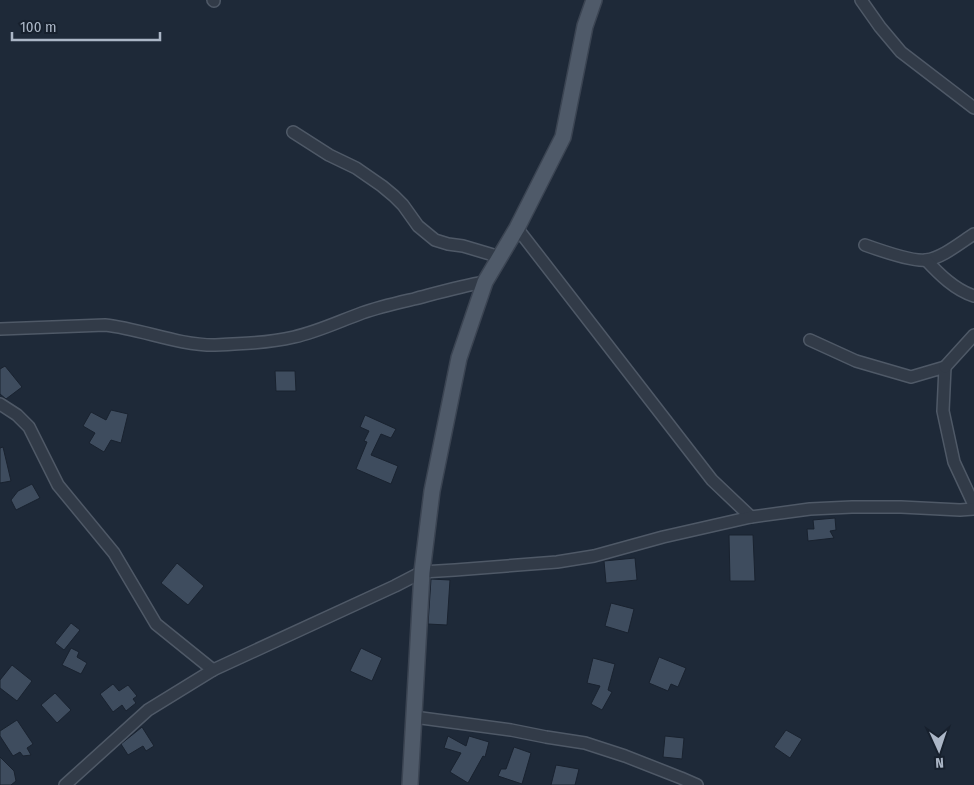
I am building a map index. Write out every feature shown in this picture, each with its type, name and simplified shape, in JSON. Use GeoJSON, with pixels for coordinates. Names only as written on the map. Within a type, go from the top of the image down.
{"type":"FeatureCollection","features":[{"type":"Feature","properties":{"kind":"main road"},"geometry":{"type":"LineString","coordinates":[[410,785],[422,572],[432,491],[459,358],[484,282],[517,228],[563,137],[585,26],[594,0]]}},
{"type":"Feature","properties":{"kind":"street"},"geometry":{"type":"LineString","coordinates":[[861,0],[901,52],[974,108]]}},
{"type":"Feature","properties":{"kind":"street"},"geometry":{"type":"LineString","coordinates":[[293,132],[329,155],[356,168],[382,186],[403,206],[418,226],[435,240],[500,257]]}},
{"type":"Feature","properties":{"kind":"street"},"geometry":{"type":"LineString","coordinates":[[517,228],[712,480],[751,517]]}},
{"type":"Feature","properties":{"kind":"street"},"geometry":{"type":"LineString","coordinates":[[866,246],[916,260],[926,260],[937,257],[974,234]]}},
{"type":"Feature","properties":{"kind":"street"},"geometry":{"type":"LineString","coordinates":[[926,260],[952,284],[974,296]]}},
{"type":"Feature","properties":{"kind":"street"},"geometry":{"type":"LineString","coordinates":[[0,329],[105,325],[190,343],[211,345],[260,342],[293,337],[380,307],[460,286],[484,282]]}},
{"type":"Feature","properties":{"kind":"street"},"geometry":{"type":"LineString","coordinates":[[810,340],[856,361],[911,377],[945,367],[974,335]]}},
{"type":"Feature","properties":{"kind":"street"},"geometry":{"type":"LineString","coordinates":[[945,367],[944,411],[954,462],[974,505]]}},
{"type":"Feature","properties":{"kind":"street"},"geometry":{"type":"LineString","coordinates":[[0,404],[17,415],[29,427],[58,485],[114,553],[156,624],[213,670]]}},
{"type":"Feature","properties":{"kind":"street"},"geometry":{"type":"LineString","coordinates":[[65,785],[148,710],[213,670],[422,572],[557,562],[594,556],[663,537],[751,517],[810,509],[901,507],[974,509]]}},
{"type":"Feature","properties":{"kind":"street"},"geometry":{"type":"LineString","coordinates":[[414,717],[511,730],[585,743],[625,756],[696,785]]}},
{"type":"Feature","properties":{"kind":"building"},"geometry":{"type":"Polygon","coordinates":[[[5,366],[22,387],[6,399],[0,394],[0,369],[5,366]]]}},
{"type":"Feature","properties":{"kind":"building"},"geometry":{"type":"Polygon","coordinates":[[[275,371],[295,371],[296,391],[276,391],[275,371]]]}},
{"type":"Feature","properties":{"kind":"building"},"geometry":{"type":"Polygon","coordinates":[[[111,410],[128,414],[121,443],[111,440],[104,452],[89,443],[95,433],[83,426],[91,412],[106,420],[111,410]]]}},
{"type":"Feature","properties":{"kind":"building"},"geometry":{"type":"Polygon","coordinates":[[[365,415],[396,429],[391,438],[381,434],[371,455],[398,466],[391,484],[356,469],[367,442],[364,441],[369,431],[360,427],[365,415]]]}},
{"type":"Feature","properties":{"kind":"building"},"geometry":{"type":"Polygon","coordinates":[[[3,447],[11,481],[0,483],[0,448],[3,447]]]}},
{"type":"Feature","properties":{"kind":"building"},"geometry":{"type":"Polygon","coordinates":[[[32,484],[40,498],[16,510],[11,500],[18,491],[32,484]]]}},
{"type":"Feature","properties":{"kind":"building"},"geometry":{"type":"Polygon","coordinates":[[[835,518],[836,530],[830,531],[834,538],[808,541],[807,529],[814,529],[813,520],[835,518]]]}},
{"type":"Feature","properties":{"kind":"building"},"geometry":{"type":"Polygon","coordinates":[[[729,535],[753,535],[755,581],[730,581],[729,535]]]}},
{"type":"Feature","properties":{"kind":"building"},"geometry":{"type":"Polygon","coordinates":[[[635,558],[637,580],[606,583],[604,561],[635,558]]]}},
{"type":"Feature","properties":{"kind":"building"},"geometry":{"type":"Polygon","coordinates":[[[177,563],[204,586],[188,605],[161,583],[177,563]]]}},
{"type":"Feature","properties":{"kind":"building"},"geometry":{"type":"Polygon","coordinates":[[[431,579],[450,580],[447,625],[428,624],[431,579]]]}},
{"type":"Feature","properties":{"kind":"building"},"geometry":{"type":"Polygon","coordinates":[[[611,603],[634,609],[628,633],[605,626],[611,603]]]}},
{"type":"Feature","properties":{"kind":"building"},"geometry":{"type":"Polygon","coordinates":[[[71,623],[80,630],[64,650],[55,643],[71,623]]]}},
{"type":"Feature","properties":{"kind":"building"},"geometry":{"type":"Polygon","coordinates":[[[71,648],[79,652],[77,657],[87,663],[81,674],[62,665],[71,648]]]}},
{"type":"Feature","properties":{"kind":"building"},"geometry":{"type":"Polygon","coordinates":[[[361,648],[382,658],[372,681],[350,671],[361,648]]]}},
{"type":"Feature","properties":{"kind":"building"},"geometry":{"type":"Polygon","coordinates":[[[659,657],[686,668],[678,687],[671,684],[668,691],[649,683],[659,657]]]}},
{"type":"Feature","properties":{"kind":"building"},"geometry":{"type":"Polygon","coordinates":[[[593,658],[615,664],[608,690],[612,692],[602,710],[591,704],[600,686],[587,683],[593,658]]]}},
{"type":"Feature","properties":{"kind":"building"},"geometry":{"type":"Polygon","coordinates":[[[12,665],[32,681],[17,701],[0,688],[0,680],[12,665]]]}},
{"type":"Feature","properties":{"kind":"building"},"geometry":{"type":"Polygon","coordinates":[[[113,684],[119,691],[128,685],[137,696],[133,699],[136,703],[126,711],[122,705],[113,712],[100,694],[113,684]]]}},
{"type":"Feature","properties":{"kind":"building"},"geometry":{"type":"Polygon","coordinates":[[[55,693],[71,710],[57,723],[41,705],[55,693]]]}},
{"type":"Feature","properties":{"kind":"building"},"geometry":{"type":"Polygon","coordinates":[[[17,720],[33,744],[27,748],[31,755],[23,756],[20,752],[13,756],[0,736],[0,731],[17,720]]]}},
{"type":"Feature","properties":{"kind":"building"},"geometry":{"type":"Polygon","coordinates":[[[142,727],[154,746],[146,751],[143,746],[128,755],[121,744],[142,727]]]}},
{"type":"Feature","properties":{"kind":"building"},"geometry":{"type":"Polygon","coordinates":[[[786,730],[802,739],[790,758],[774,747],[786,730]]]}},
{"type":"Feature","properties":{"kind":"building"},"geometry":{"type":"Polygon","coordinates":[[[448,736],[466,746],[469,736],[489,742],[485,757],[483,756],[468,783],[450,772],[461,753],[444,748],[448,736]]]}},
{"type":"Feature","properties":{"kind":"building"},"geometry":{"type":"Polygon","coordinates":[[[665,736],[684,738],[682,759],[663,757],[665,736]]]}},
{"type":"Feature","properties":{"kind":"building"},"geometry":{"type":"Polygon","coordinates":[[[514,747],[531,753],[522,784],[498,776],[501,769],[506,769],[514,747]]]}},
{"type":"Feature","properties":{"kind":"building"},"geometry":{"type":"Polygon","coordinates":[[[0,757],[14,771],[16,781],[11,785],[0,785],[0,757]]]}},
{"type":"Feature","properties":{"kind":"building"},"geometry":{"type":"Polygon","coordinates":[[[556,765],[579,769],[575,785],[551,785],[556,765]]]}}]}
